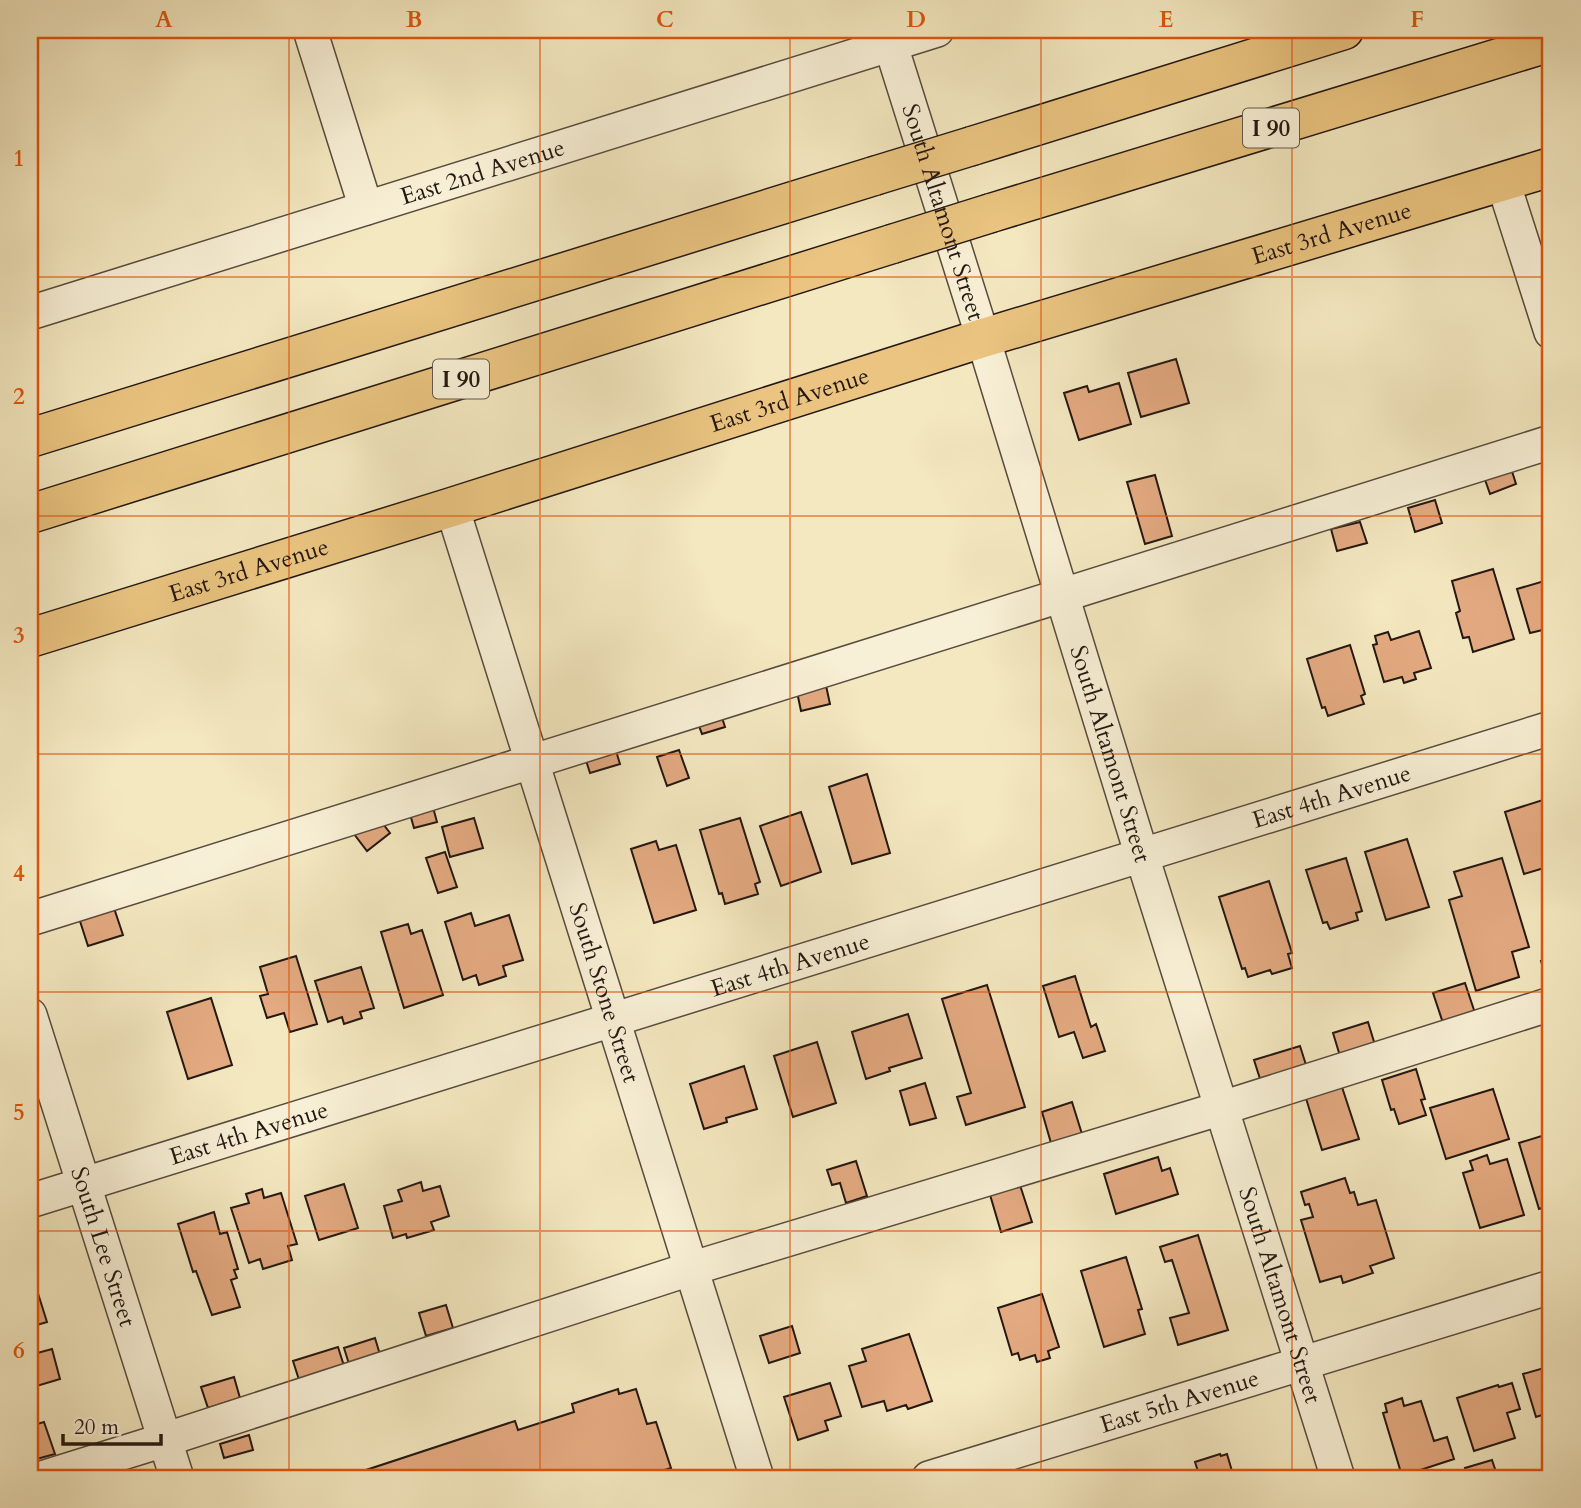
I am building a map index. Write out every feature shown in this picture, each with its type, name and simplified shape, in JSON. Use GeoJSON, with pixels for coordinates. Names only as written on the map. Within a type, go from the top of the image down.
{"type":"FeatureCollection","features":[{"type":"Feature","properties":{"kind":"main road"},"geometry":{"type":"LineString","coordinates":[[30,438],[1344,30]]}},
{"type":"Feature","properties":{"kind":"main road","name":"I 90"},"geometry":{"type":"LineString","coordinates":[[30,514],[991,213],[1551,42]]}},
{"type":"Feature","properties":{"kind":"main road","name":"East 3rd Avenue"},"geometry":{"type":"LineString","coordinates":[[30,638],[983,338],[1551,167]]}},
{"type":"Feature","properties":{"kind":"street"},"geometry":{"type":"LineString","coordinates":[[310,30],[366,208]]}},
{"type":"Feature","properties":{"kind":"street","name":"East 2nd Avenue"},"geometry":{"type":"LineString","coordinates":[[30,313],[366,208],[888,37],[937,30]]}},
{"type":"Feature","properties":{"kind":"street","name":"South Altamont Street"},"geometry":{"type":"LineString","coordinates":[[888,37],[1338,1478]]}},
{"type":"Feature","properties":{"kind":"street"},"geometry":{"type":"LineString","coordinates":[[1503,182],[1551,332]]}},
{"type":"Feature","properties":{"kind":"street"},"geometry":{"type":"LineString","coordinates":[[30,919],[1551,442]]}},
{"type":"Feature","properties":{"kind":"street","name":"South Stone Street"},"geometry":{"type":"LineString","coordinates":[[452,507],[757,1478]]}},
{"type":"Feature","properties":{"kind":"street","name":"East 4th Avenue"},"geometry":{"type":"LineString","coordinates":[[30,1201],[1551,728]]}},
{"type":"Feature","properties":{"kind":"street"},"geometry":{"type":"LineString","coordinates":[[42,1478],[690,1269],[1222,1108],[1551,1004]]}},
{"type":"Feature","properties":{"kind":"street","name":"South Lee Street"},"geometry":{"type":"LineString","coordinates":[[30,1015],[177,1478]]}},
{"type":"Feature","properties":{"kind":"street","name":"East 5th Avenue"},"geometry":{"type":"LineString","coordinates":[[929,1478],[1551,1287]]}},
{"type":"Feature","properties":{"kind":"building"},"geometry":{"type":"Polygon","coordinates":[[[1176,359],[1189,403],[1141,417],[1128,373],[1176,359]]]}},
{"type":"Feature","properties":{"kind":"building"},"geometry":{"type":"Polygon","coordinates":[[[1119,383],[1131,424],[1079,440],[1064,393],[1087,386],[1089,392],[1119,383]]]}},
{"type":"Feature","properties":{"kind":"building"},"geometry":{"type":"Polygon","coordinates":[[[1510,465],[1516,484],[1490,494],[1483,474],[1510,465]]]}},
{"type":"Feature","properties":{"kind":"building"},"geometry":{"type":"Polygon","coordinates":[[[1155,475],[1172,536],[1145,544],[1127,482],[1155,475]]]}},
{"type":"Feature","properties":{"kind":"building"},"geometry":{"type":"Polygon","coordinates":[[[1435,500],[1442,523],[1415,532],[1408,508],[1435,500]]]}},
{"type":"Feature","properties":{"kind":"building"},"geometry":{"type":"Polygon","coordinates":[[[1360,522],[1367,543],[1337,551],[1331,529],[1360,522]]]}},
{"type":"Feature","properties":{"kind":"building"},"geometry":{"type":"Polygon","coordinates":[[[1493,569],[1514,639],[1473,652],[1469,637],[1463,638],[1456,613],[1460,611],[1452,581],[1493,569]]]}},
{"type":"Feature","properties":{"kind":"building"},"geometry":{"type":"Polygon","coordinates":[[[1551,579],[1551,628],[1530,633],[1517,589],[1551,579]]]}},
{"type":"Feature","properties":{"kind":"building"},"geometry":{"type":"Polygon","coordinates":[[[1419,631],[1431,668],[1414,673],[1416,679],[1404,683],[1402,677],[1384,682],[1373,645],[1377,644],[1375,636],[1388,632],[1391,640],[1419,631]]]}},
{"type":"Feature","properties":{"kind":"building"},"geometry":{"type":"Polygon","coordinates":[[[1350,645],[1365,694],[1361,696],[1364,704],[1328,716],[1325,707],[1322,708],[1307,659],[1350,645]]]}},
{"type":"Feature","properties":{"kind":"building"},"geometry":{"type":"Polygon","coordinates":[[[825,681],[830,704],[801,711],[796,687],[825,681]]]}},
{"type":"Feature","properties":{"kind":"building"},"geometry":{"type":"Polygon","coordinates":[[[719,708],[725,727],[702,734],[695,715],[719,708]]]}},
{"type":"Feature","properties":{"kind":"building"},"geometry":{"type":"Polygon","coordinates":[[[613,741],[620,764],[590,773],[583,751],[613,741]]]}},
{"type":"Feature","properties":{"kind":"building"},"geometry":{"type":"Polygon","coordinates":[[[679,750],[689,778],[667,786],[657,757],[679,750]]]}},
{"type":"Feature","properties":{"kind":"building"},"geometry":{"type":"Polygon","coordinates":[[[867,774],[890,853],[852,864],[829,787],[867,774]]]}},
{"type":"Feature","properties":{"kind":"building"},"geometry":{"type":"Polygon","coordinates":[[[1546,799],[1551,815],[1551,874],[1546,876],[1544,868],[1524,874],[1505,812],[1546,799]]]}},
{"type":"Feature","properties":{"kind":"building"},"geometry":{"type":"Polygon","coordinates":[[[431,800],[437,822],[414,828],[408,807],[431,800]]]}},
{"type":"Feature","properties":{"kind":"building"},"geometry":{"type":"Polygon","coordinates":[[[801,812],[821,872],[781,886],[760,826],[801,812]]]}},
{"type":"Feature","properties":{"kind":"building"},"geometry":{"type":"Polygon","coordinates":[[[377,816],[390,833],[367,851],[354,834],[377,816]]]}},
{"type":"Feature","properties":{"kind":"building"},"geometry":{"type":"Polygon","coordinates":[[[474,818],[483,848],[450,857],[442,827],[474,818]]]}},
{"type":"Feature","properties":{"kind":"building"},"geometry":{"type":"Polygon","coordinates":[[[740,818],[760,882],[755,884],[758,894],[725,904],[722,893],[719,894],[700,830],[740,818]]]}},
{"type":"Feature","properties":{"kind":"building"},"geometry":{"type":"Polygon","coordinates":[[[1407,839],[1429,907],[1386,920],[1365,852],[1407,839]]]}},
{"type":"Feature","properties":{"kind":"building"},"geometry":{"type":"Polygon","coordinates":[[[656,841],[659,850],[676,845],[696,910],[654,923],[631,849],[656,841]]]}},
{"type":"Feature","properties":{"kind":"building"},"geometry":{"type":"Polygon","coordinates":[[[445,852],[457,887],[438,893],[426,858],[445,852]]]}},
{"type":"Feature","properties":{"kind":"building"},"geometry":{"type":"Polygon","coordinates":[[[1346,858],[1362,911],[1356,913],[1358,920],[1330,929],[1327,922],[1323,923],[1306,870],[1346,858]]]}},
{"type":"Feature","properties":{"kind":"building"},"geometry":{"type":"Polygon","coordinates":[[[1502,858],[1529,947],[1512,952],[1519,977],[1476,991],[1449,900],[1462,896],[1454,872],[1502,858]]]}},
{"type":"Feature","properties":{"kind":"building"},"geometry":{"type":"Polygon","coordinates":[[[1269,881],[1292,953],[1288,954],[1292,968],[1272,974],[1270,970],[1248,977],[1245,968],[1242,969],[1219,897],[1269,881]]]}},
{"type":"Feature","properties":{"kind":"building"},"geometry":{"type":"Polygon","coordinates":[[[113,905],[123,935],[88,946],[78,915],[113,905]]]}},
{"type":"Feature","properties":{"kind":"building"},"geometry":{"type":"Polygon","coordinates":[[[471,913],[475,926],[509,915],[523,960],[503,966],[506,976],[479,985],[476,975],[463,980],[445,922],[471,913]]]}},
{"type":"Feature","properties":{"kind":"building"},"geometry":{"type":"Polygon","coordinates":[[[408,924],[411,934],[422,930],[443,995],[404,1008],[381,932],[408,924]]]}},
{"type":"Feature","properties":{"kind":"building"},"geometry":{"type":"Polygon","coordinates":[[[296,956],[317,1024],[290,1032],[284,1013],[267,1018],[260,996],[268,994],[260,967],[296,956]]]}},
{"type":"Feature","properties":{"kind":"building"},"geometry":{"type":"Polygon","coordinates":[[[1551,958],[1551,988],[1550,989],[1541,961],[1551,958]]]}},
{"type":"Feature","properties":{"kind":"building"},"geometry":{"type":"Polygon","coordinates":[[[361,967],[374,1008],[360,1012],[362,1018],[344,1024],[342,1017],[328,1022],[315,981],[361,967]]]}},
{"type":"Feature","properties":{"kind":"building"},"geometry":{"type":"Polygon","coordinates":[[[1075,976],[1091,1027],[1096,1024],[1105,1051],[1083,1058],[1074,1032],[1059,1037],[1043,986],[1075,976]]]}},
{"type":"Feature","properties":{"kind":"building"},"geometry":{"type":"Polygon","coordinates":[[[1465,983],[1475,1013],[1443,1023],[1433,993],[1465,983]]]}},
{"type":"Feature","properties":{"kind":"building"},"geometry":{"type":"Polygon","coordinates":[[[987,985],[1025,1107],[966,1125],[957,1097],[971,1093],[942,999],[987,985]]]}},
{"type":"Feature","properties":{"kind":"building"},"geometry":{"type":"Polygon","coordinates":[[[211,998],[232,1065],[188,1079],[167,1012],[211,998]]]}},
{"type":"Feature","properties":{"kind":"building"},"geometry":{"type":"Polygon","coordinates":[[[908,1014],[922,1058],[889,1068],[890,1071],[866,1079],[852,1032],[908,1014]]]}},
{"type":"Feature","properties":{"kind":"building"},"geometry":{"type":"Polygon","coordinates":[[[1368,1022],[1375,1045],[1340,1056],[1333,1033],[1368,1022]]]}},
{"type":"Feature","properties":{"kind":"building"},"geometry":{"type":"Polygon","coordinates":[[[817,1042],[836,1103],[793,1117],[774,1056],[817,1042]]]}},
{"type":"Feature","properties":{"kind":"building"},"geometry":{"type":"Polygon","coordinates":[[[1300,1046],[1307,1068],[1261,1082],[1254,1060],[1300,1046]]]}},
{"type":"Feature","properties":{"kind":"building"},"geometry":{"type":"Polygon","coordinates":[[[744,1066],[757,1109],[726,1118],[727,1122],[704,1129],[690,1084],[744,1066]]]}},
{"type":"Feature","properties":{"kind":"building"},"geometry":{"type":"Polygon","coordinates":[[[1416,1069],[1425,1099],[1421,1100],[1426,1115],[1399,1124],[1394,1109],[1391,1110],[1382,1080],[1416,1069]]]}},
{"type":"Feature","properties":{"kind":"building"},"geometry":{"type":"Polygon","coordinates":[[[1340,1081],[1359,1139],[1322,1150],[1304,1092],[1340,1081]]]}},
{"type":"Feature","properties":{"kind":"building"},"geometry":{"type":"Polygon","coordinates":[[[925,1083],[936,1118],[910,1125],[900,1091],[925,1083]]]}},
{"type":"Feature","properties":{"kind":"building"},"geometry":{"type":"Polygon","coordinates":[[[1493,1089],[1509,1139],[1446,1159],[1430,1108],[1493,1089]]]}},
{"type":"Feature","properties":{"kind":"building"},"geometry":{"type":"Polygon","coordinates":[[[1072,1102],[1082,1134],[1051,1143],[1042,1112],[1072,1102]]]}},
{"type":"Feature","properties":{"kind":"building"},"geometry":{"type":"Polygon","coordinates":[[[1551,1133],[1551,1205],[1539,1209],[1519,1143],[1551,1133]]]}},
{"type":"Feature","properties":{"kind":"building"},"geometry":{"type":"Polygon","coordinates":[[[1487,1155],[1490,1164],[1507,1159],[1524,1215],[1480,1228],[1463,1173],[1473,1170],[1470,1161],[1487,1155]]]}},
{"type":"Feature","properties":{"kind":"building"},"geometry":{"type":"Polygon","coordinates":[[[1158,1157],[1162,1171],[1170,1168],[1178,1194],[1116,1214],[1104,1174],[1158,1157]]]}},
{"type":"Feature","properties":{"kind":"building"},"geometry":{"type":"Polygon","coordinates":[[[856,1161],[867,1196],[846,1203],[840,1183],[832,1185],[827,1170],[856,1161]]]}},
{"type":"Feature","properties":{"kind":"building"},"geometry":{"type":"Polygon","coordinates":[[[1345,1178],[1358,1205],[1376,1200],[1394,1258],[1370,1266],[1373,1273],[1343,1283],[1341,1276],[1320,1282],[1301,1220],[1313,1217],[1301,1192],[1345,1178]]]}},
{"type":"Feature","properties":{"kind":"building"},"geometry":{"type":"Polygon","coordinates":[[[1018,1179],[1032,1222],[1001,1232],[988,1188],[1018,1179]]]}},
{"type":"Feature","properties":{"kind":"building"},"geometry":{"type":"Polygon","coordinates":[[[421,1182],[423,1191],[440,1186],[449,1216],[431,1222],[434,1230],[407,1238],[406,1234],[393,1238],[384,1206],[402,1201],[398,1190],[421,1182]]]}},
{"type":"Feature","properties":{"kind":"building"},"geometry":{"type":"Polygon","coordinates":[[[344,1184],[358,1228],[319,1240],[305,1196],[344,1184]]]}},
{"type":"Feature","properties":{"kind":"building"},"geometry":{"type":"Polygon","coordinates":[[[262,1189],[264,1198],[281,1193],[297,1244],[288,1246],[292,1260],[263,1269],[260,1259],[249,1263],[231,1208],[249,1203],[246,1194],[262,1189]]]}},
{"type":"Feature","properties":{"kind":"building"},"geometry":{"type":"Polygon","coordinates":[[[214,1212],[220,1234],[227,1232],[238,1269],[234,1270],[237,1278],[231,1280],[240,1307],[212,1315],[196,1271],[193,1272],[178,1224],[214,1212]]]}},
{"type":"Feature","properties":{"kind":"building"},"geometry":{"type":"Polygon","coordinates":[[[1198,1235],[1228,1330],[1178,1345],[1170,1318],[1189,1313],[1172,1260],[1165,1262],[1160,1247],[1198,1235]]]}},
{"type":"Feature","properties":{"kind":"building"},"geometry":{"type":"Polygon","coordinates":[[[1126,1257],[1142,1309],[1138,1310],[1145,1334],[1104,1347],[1081,1271],[1126,1257]]]}},
{"type":"Feature","properties":{"kind":"building"},"geometry":{"type":"Polygon","coordinates":[[[30,1268],[47,1322],[30,1327],[30,1268]]]}},
{"type":"Feature","properties":{"kind":"building"},"geometry":{"type":"Polygon","coordinates":[[[1042,1294],[1059,1347],[1048,1351],[1050,1358],[1037,1362],[1035,1355],[1020,1360],[1018,1353],[1012,1355],[998,1308],[1042,1294]]]}},
{"type":"Feature","properties":{"kind":"building"},"geometry":{"type":"Polygon","coordinates":[[[446,1305],[453,1328],[426,1336],[419,1313],[446,1305]]]}},
{"type":"Feature","properties":{"kind":"building"},"geometry":{"type":"Polygon","coordinates":[[[792,1326],[800,1353],[769,1363],[760,1336],[792,1326]]]}},
{"type":"Feature","properties":{"kind":"building"},"geometry":{"type":"Polygon","coordinates":[[[909,1334],[932,1401],[908,1409],[906,1405],[887,1411],[884,1401],[862,1407],[849,1366],[866,1361],[862,1349],[909,1334]]]}},
{"type":"Feature","properties":{"kind":"building"},"geometry":{"type":"Polygon","coordinates":[[[375,1338],[381,1358],[350,1367],[344,1348],[375,1338]]]}},
{"type":"Feature","properties":{"kind":"building"},"geometry":{"type":"Polygon","coordinates":[[[338,1347],[345,1369],[300,1383],[293,1361],[338,1347]]]}},
{"type":"Feature","properties":{"kind":"building"},"geometry":{"type":"Polygon","coordinates":[[[52,1349],[60,1379],[30,1388],[30,1355],[52,1349]]]}},
{"type":"Feature","properties":{"kind":"building"},"geometry":{"type":"Polygon","coordinates":[[[1551,1366],[1551,1446],[1545,1414],[1536,1417],[1523,1374],[1551,1366]]]}},
{"type":"Feature","properties":{"kind":"building"},"geometry":{"type":"Polygon","coordinates":[[[234,1377],[240,1398],[208,1408],[201,1387],[234,1377]]]}},
{"type":"Feature","properties":{"kind":"building"},"geometry":{"type":"Polygon","coordinates":[[[830,1383],[841,1416],[825,1421],[828,1430],[798,1440],[784,1397],[830,1383]]]}},
{"type":"Feature","properties":{"kind":"building"},"geometry":{"type":"Polygon","coordinates":[[[1512,1383],[1520,1409],[1507,1413],[1515,1438],[1474,1451],[1457,1398],[1512,1383]]]}},
{"type":"Feature","properties":{"kind":"building"},"geometry":{"type":"Polygon","coordinates":[[[618,1389],[619,1394],[636,1389],[647,1424],[656,1422],[671,1468],[639,1478],[362,1478],[360,1472],[515,1421],[518,1430],[574,1412],[572,1404],[618,1389]]]}},
{"type":"Feature","properties":{"kind":"building"},"geometry":{"type":"Polygon","coordinates":[[[1402,1398],[1404,1406],[1421,1401],[1434,1441],[1447,1437],[1454,1459],[1402,1476],[1383,1413],[1387,1412],[1385,1404],[1402,1398]]]}},
{"type":"Feature","properties":{"kind":"building"},"geometry":{"type":"Polygon","coordinates":[[[44,1422],[55,1454],[33,1460],[30,1426],[44,1422]]]}},
{"type":"Feature","properties":{"kind":"building"},"geometry":{"type":"Polygon","coordinates":[[[249,1435],[253,1450],[224,1458],[220,1444],[249,1435]]]}},
{"type":"Feature","properties":{"kind":"building"},"geometry":{"type":"Polygon","coordinates":[[[1227,1454],[1234,1478],[1200,1478],[1195,1462],[1227,1454]]]}},
{"type":"Feature","properties":{"kind":"building"},"geometry":{"type":"Polygon","coordinates":[[[1492,1460],[1498,1478],[1469,1478],[1465,1468],[1492,1460]]]}}]}
